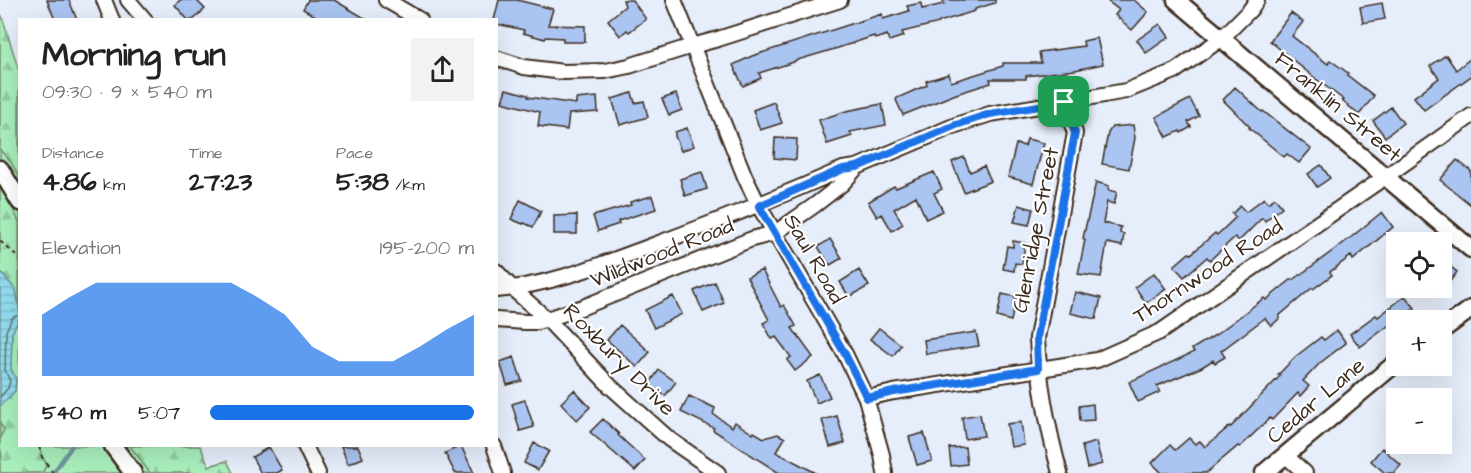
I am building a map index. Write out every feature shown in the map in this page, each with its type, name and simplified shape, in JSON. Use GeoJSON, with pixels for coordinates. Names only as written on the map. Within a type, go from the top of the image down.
{"type":"FeatureCollection","features":[{"type":"Feature","properties":{"kind":"street"},"geometry":{"type":"LineString","coordinates":[[104,0],[111,18]]}},
{"type":"Feature","properties":{"kind":"street"},"geometry":{"type":"LineString","coordinates":[[128,0],[143,18]]}},
{"type":"Feature","properties":{"kind":"street"},"geometry":{"type":"LineString","coordinates":[[386,0],[417,18]]}},
{"type":"Feature","properties":{"kind":"street","name":"Saul Road"},"geometry":{"type":"LineString","coordinates":[[674,0],[745,177],[759,206],[845,354],[867,398],[885,473]]}},
{"type":"Feature","properties":{"kind":"street"},"geometry":{"type":"LineString","coordinates":[[498,59],[524,67],[562,72],[605,70],[629,66],[840,0]]}},
{"type":"Feature","properties":{"kind":"street","name":"Franklin Street"},"geometry":{"type":"LineString","coordinates":[[1176,0],[1471,249]]}},
{"type":"Feature","properties":{"kind":"street","name":"Wildwood Road"},"geometry":{"type":"LineString","coordinates":[[498,290],[513,289],[572,275],[759,206],[843,169],[857,167],[956,125],[990,114],[1126,91],[1175,70],[1221,39],[1257,0]]}},
{"type":"Feature","properties":{"kind":"street","name":"Glenridge Street"},"geometry":{"type":"LineString","coordinates":[[1060,473],[1051,441],[1038,369],[1037,338],[1075,133],[1064,102]]}},
{"type":"Feature","properties":{"kind":"street","name":"Thornwood Road"},"geometry":{"type":"LineString","coordinates":[[867,398],[1097,360],[1160,332],[1471,116]]}},
{"type":"Feature","properties":{"kind":"street","name":"Wildwood Road"},"geometry":{"type":"LineString","coordinates":[[498,320],[537,322],[547,320],[775,232],[842,184],[857,167]]}},
{"type":"Feature","properties":{"kind":"street"},"geometry":{"type":"LineString","coordinates":[[0,169],[18,199]]}},
{"type":"Feature","properties":{"kind":"street","name":"Roxbury Drive"},"geometry":{"type":"LineString","coordinates":[[498,273],[610,386],[669,439],[718,473]]}},
{"type":"Feature","properties":{"kind":"street"},"geometry":{"type":"LineString","coordinates":[[1452,323],[1471,309]]}},
{"type":"Feature","properties":{"kind":"street","name":"Cedar Lane"},"geometry":{"type":"LineString","coordinates":[[1264,473],[1386,371]]}},
{"type":"Feature","properties":{"kind":"street"},"geometry":{"type":"LineString","coordinates":[[114,447],[133,473]]}},
{"type":"Feature","properties":{"kind":"street"},"geometry":{"type":"LineString","coordinates":[[305,447],[318,473]]}},
{"type":"Feature","properties":{"kind":"street"},"geometry":{"type":"LineString","coordinates":[[494,447],[503,473]]}},
{"type":"Feature","properties":{"kind":"street"},"geometry":{"type":"LineString","coordinates":[[1285,455],[1305,473]]}},
{"type":"Feature","properties":{"kind":"path"},"geometry":{"type":"LineString","coordinates":[[0,241],[18,257]]}},
{"type":"Feature","properties":{"kind":"path"},"geometry":{"type":"LineString","coordinates":[[39,447],[42,457],[53,473]]}},
{"type":"Feature","properties":{"kind":"green space"},"geometry":{"type":"Polygon","coordinates":[[[0,13],[18,68],[18,175],[11,162],[0,150],[0,13]]]}},
{"type":"Feature","properties":{"kind":"green space"},"geometry":{"type":"Polygon","coordinates":[[[0,34],[18,72],[18,447],[191,447],[203,473],[0,473],[0,34]]]}},
{"type":"Feature","properties":{"kind":"green space"},"geometry":{"type":"Polygon","coordinates":[[[0,181],[18,220],[18,305],[16,290],[0,271],[0,181]]]}},
{"type":"Feature","properties":{"kind":"green space"},"geometry":{"type":"Polygon","coordinates":[[[18,318],[18,447],[39,447],[47,464],[42,473],[0,473],[2,456],[0,440],[4,429],[0,424],[0,406],[15,391],[16,379],[11,369],[12,333],[18,318]]]}},
{"type":"Feature","properties":{"kind":"green space"},"geometry":{"type":"Polygon","coordinates":[[[131,447],[200,447],[209,466],[227,461],[233,473],[150,473],[131,447]]]}},
{"type":"Feature","properties":{"kind":"water"},"geometry":{"type":"Polygon","coordinates":[[[0,274],[2,274],[16,290],[18,320],[12,333],[11,369],[16,379],[15,391],[0,406],[0,274]]]}},
{"type":"Feature","properties":{"kind":"building"},"geometry":{"type":"Polygon","coordinates":[[[47,0],[69,0],[76,18],[54,18],[47,0]]]}},
{"type":"Feature","properties":{"kind":"building"},"geometry":{"type":"Polygon","coordinates":[[[180,0],[196,0],[205,9],[195,18],[186,18],[175,5],[180,0]]]}},
{"type":"Feature","properties":{"kind":"building"},"geometry":{"type":"Polygon","coordinates":[[[308,0],[334,0],[365,18],[319,18],[303,9],[308,0]]]}},
{"type":"Feature","properties":{"kind":"building"},"geometry":{"type":"Polygon","coordinates":[[[499,0],[517,0],[553,9],[548,25],[585,26],[585,42],[563,42],[563,38],[546,37],[545,39],[523,33],[524,30],[498,24],[498,18],[494,18],[499,0]]]}},
{"type":"Feature","properties":{"kind":"building"},"geometry":{"type":"Polygon","coordinates":[[[623,0],[632,0],[646,19],[620,36],[608,20],[625,6],[623,0]]]}},
{"type":"Feature","properties":{"kind":"building"},"geometry":{"type":"Polygon","coordinates":[[[943,0],[995,0],[995,3],[939,23],[902,32],[904,36],[889,41],[887,35],[875,39],[874,36],[794,61],[759,73],[761,78],[743,86],[733,65],[752,56],[882,14],[883,19],[909,11],[907,6],[921,3],[922,9],[944,4],[943,0]]]}},
{"type":"Feature","properties":{"kind":"building"},"geometry":{"type":"Polygon","coordinates":[[[1106,0],[1134,0],[1148,12],[1132,30],[1115,15],[1119,10],[1106,0]]]}},
{"type":"Feature","properties":{"kind":"building"},"geometry":{"type":"Polygon","coordinates":[[[1382,3],[1385,19],[1363,23],[1360,7],[1382,3]]]}},
{"type":"Feature","properties":{"kind":"building"},"geometry":{"type":"Polygon","coordinates":[[[1291,13],[1303,22],[1292,36],[1328,64],[1330,60],[1348,73],[1347,75],[1374,96],[1359,115],[1342,101],[1344,100],[1270,41],[1291,13]]]}},
{"type":"Feature","properties":{"kind":"building"},"geometry":{"type":"Polygon","coordinates":[[[1160,24],[1169,37],[1146,53],[1137,40],[1160,24]]]}},
{"type":"Feature","properties":{"kind":"building"},"geometry":{"type":"Polygon","coordinates":[[[1097,38],[1103,64],[1026,76],[1026,79],[990,79],[991,83],[903,115],[896,100],[927,85],[926,81],[949,74],[951,82],[1003,66],[1003,63],[1041,63],[1039,52],[1084,46],[1083,41],[1097,38]]]}},
{"type":"Feature","properties":{"kind":"building"},"geometry":{"type":"Polygon","coordinates":[[[1446,55],[1456,70],[1471,58],[1471,76],[1424,110],[1414,97],[1439,78],[1430,66],[1446,55]]]}},
{"type":"Feature","properties":{"kind":"building"},"geometry":{"type":"Polygon","coordinates":[[[1235,87],[1262,112],[1311,149],[1299,163],[1287,154],[1284,157],[1249,128],[1223,100],[1235,87]]]}},
{"type":"Feature","properties":{"kind":"building"},"geometry":{"type":"Polygon","coordinates":[[[506,89],[528,95],[528,97],[576,104],[576,99],[597,97],[598,112],[569,114],[567,130],[538,126],[540,112],[502,102],[506,89]]]}},
{"type":"Feature","properties":{"kind":"building"},"geometry":{"type":"Polygon","coordinates":[[[632,93],[635,103],[644,101],[648,117],[620,125],[612,99],[632,93]]]}},
{"type":"Feature","properties":{"kind":"building"},"geometry":{"type":"Polygon","coordinates":[[[676,94],[682,110],[669,115],[662,99],[676,94]]]}},
{"type":"Feature","properties":{"kind":"building"},"geometry":{"type":"Polygon","coordinates":[[[1190,99],[1199,116],[1188,122],[1191,127],[1167,137],[1156,117],[1190,99]]]}},
{"type":"Feature","properties":{"kind":"building"},"geometry":{"type":"Polygon","coordinates":[[[774,102],[782,123],[760,130],[753,110],[774,102]]]}},
{"type":"Feature","properties":{"kind":"building"},"geometry":{"type":"Polygon","coordinates":[[[882,104],[886,125],[850,132],[852,136],[827,144],[819,120],[846,111],[882,104]]]}},
{"type":"Feature","properties":{"kind":"building"},"geometry":{"type":"Polygon","coordinates":[[[1391,107],[1403,123],[1385,137],[1373,121],[1391,107]]]}},
{"type":"Feature","properties":{"kind":"building"},"geometry":{"type":"Polygon","coordinates":[[[1133,125],[1135,138],[1129,169],[1102,164],[1108,133],[1112,127],[1133,125]]]}},
{"type":"Feature","properties":{"kind":"building"},"geometry":{"type":"Polygon","coordinates":[[[687,128],[694,146],[681,151],[675,132],[687,128]]]}},
{"type":"Feature","properties":{"kind":"building"},"geometry":{"type":"Polygon","coordinates":[[[775,138],[797,139],[796,160],[774,158],[775,138]]]}},
{"type":"Feature","properties":{"kind":"building"},"geometry":{"type":"Polygon","coordinates":[[[1027,139],[1044,143],[1033,184],[1008,177],[1016,144],[1025,146],[1027,139]]]}},
{"type":"Feature","properties":{"kind":"building"},"geometry":{"type":"Polygon","coordinates":[[[964,157],[970,172],[984,166],[991,181],[964,192],[952,162],[964,157]]]}},
{"type":"Feature","properties":{"kind":"building"},"geometry":{"type":"Polygon","coordinates":[[[1457,160],[1471,171],[1471,205],[1440,180],[1457,160]]]}},
{"type":"Feature","properties":{"kind":"building"},"geometry":{"type":"Polygon","coordinates":[[[1321,165],[1330,178],[1317,187],[1308,174],[1321,165]]]}},
{"type":"Feature","properties":{"kind":"building"},"geometry":{"type":"Polygon","coordinates":[[[702,172],[707,189],[685,196],[680,179],[702,172]]]}},
{"type":"Feature","properties":{"kind":"building"},"geometry":{"type":"Polygon","coordinates":[[[934,172],[942,189],[934,193],[943,211],[926,219],[916,196],[894,209],[903,224],[892,231],[882,214],[877,217],[868,202],[894,186],[896,188],[934,172]]]}},
{"type":"Feature","properties":{"kind":"building"},"geometry":{"type":"Polygon","coordinates":[[[1096,182],[1109,186],[1108,190],[1117,192],[1114,204],[1107,202],[1103,223],[1121,227],[1120,233],[1124,234],[1122,246],[1107,243],[1101,277],[1078,274],[1085,240],[1083,238],[1096,182]]]}},
{"type":"Feature","properties":{"kind":"building"},"geometry":{"type":"Polygon","coordinates":[[[652,196],[656,209],[618,221],[619,224],[598,231],[593,216],[652,196]]]}},
{"type":"Feature","properties":{"kind":"building"},"geometry":{"type":"Polygon","coordinates":[[[1264,198],[1268,203],[1275,198],[1282,207],[1265,221],[1262,218],[1239,241],[1235,237],[1210,260],[1207,257],[1184,277],[1174,266],[1215,233],[1217,235],[1236,217],[1232,214],[1240,206],[1246,212],[1264,198]]]}},
{"type":"Feature","properties":{"kind":"building"},"geometry":{"type":"Polygon","coordinates":[[[520,200],[541,211],[533,227],[511,219],[520,200]]]}},
{"type":"Feature","properties":{"kind":"building"},"geometry":{"type":"Polygon","coordinates":[[[1019,205],[1033,209],[1029,225],[1014,222],[1019,205]]]}},
{"type":"Feature","properties":{"kind":"building"},"geometry":{"type":"Polygon","coordinates":[[[1382,212],[1393,227],[1353,260],[1351,256],[1330,272],[1332,275],[1312,288],[1279,316],[1280,318],[1271,326],[1265,318],[1221,351],[1225,357],[1215,363],[1213,360],[1157,386],[1160,392],[1138,402],[1129,382],[1194,352],[1192,349],[1217,334],[1264,298],[1266,300],[1382,212]]]}},
{"type":"Feature","properties":{"kind":"building"},"geometry":{"type":"Polygon","coordinates":[[[577,215],[577,234],[554,234],[554,216],[577,215]]]}},
{"type":"Feature","properties":{"kind":"building"},"geometry":{"type":"Polygon","coordinates":[[[830,239],[842,258],[830,265],[818,247],[830,239]]]}},
{"type":"Feature","properties":{"kind":"building"},"geometry":{"type":"Polygon","coordinates":[[[1013,241],[1025,243],[1022,264],[1015,263],[1014,271],[1003,269],[1007,246],[1013,247],[1013,241]]]}},
{"type":"Feature","properties":{"kind":"building"},"geometry":{"type":"Polygon","coordinates":[[[1452,268],[1457,272],[1452,279],[1452,268]]]}},
{"type":"Feature","properties":{"kind":"building"},"geometry":{"type":"Polygon","coordinates":[[[762,270],[781,307],[784,305],[796,326],[792,328],[813,357],[795,371],[787,360],[791,357],[776,337],[772,339],[763,323],[769,320],[747,277],[762,270]]]}},
{"type":"Feature","properties":{"kind":"building"},"geometry":{"type":"Polygon","coordinates":[[[859,270],[869,286],[849,297],[840,282],[859,270]]]}},
{"type":"Feature","properties":{"kind":"building"},"geometry":{"type":"Polygon","coordinates":[[[1154,273],[1166,289],[1146,303],[1135,287],[1154,273]]]}},
{"type":"Feature","properties":{"kind":"building"},"geometry":{"type":"Polygon","coordinates":[[[715,282],[724,303],[703,312],[694,291],[715,282]]]}},
{"type":"Feature","properties":{"kind":"building"},"geometry":{"type":"Polygon","coordinates":[[[1075,292],[1101,298],[1096,319],[1070,313],[1075,292]]]}},
{"type":"Feature","properties":{"kind":"building"},"geometry":{"type":"Polygon","coordinates":[[[1002,294],[1016,297],[1011,321],[997,317],[1002,294]]]}},
{"type":"Feature","properties":{"kind":"building"},"geometry":{"type":"Polygon","coordinates":[[[673,296],[682,314],[654,328],[645,310],[673,296]]]}},
{"type":"Feature","properties":{"kind":"building"},"geometry":{"type":"Polygon","coordinates":[[[1402,298],[1407,298],[1415,308],[1413,310],[1387,310],[1402,298]]]}},
{"type":"Feature","properties":{"kind":"building"},"geometry":{"type":"Polygon","coordinates":[[[1386,311],[1386,328],[1360,347],[1350,334],[1376,315],[1378,317],[1386,311]]]}},
{"type":"Feature","properties":{"kind":"building"},"geometry":{"type":"Polygon","coordinates":[[[620,325],[650,352],[637,367],[607,340],[620,325]]]}},
{"type":"Feature","properties":{"kind":"building"},"geometry":{"type":"Polygon","coordinates":[[[879,328],[901,345],[893,356],[870,339],[879,328]]]}},
{"type":"Feature","properties":{"kind":"building"},"geometry":{"type":"Polygon","coordinates":[[[1337,330],[1346,343],[1320,363],[1303,381],[1309,386],[1300,396],[1298,393],[1272,420],[1270,418],[1240,447],[1238,446],[1206,473],[1162,473],[1152,463],[1170,445],[1175,450],[1189,438],[1195,444],[1200,441],[1205,447],[1231,427],[1295,357],[1321,337],[1324,340],[1337,330]]]}},
{"type":"Feature","properties":{"kind":"building"},"geometry":{"type":"Polygon","coordinates":[[[976,332],[979,346],[926,354],[924,340],[976,332]]]}},
{"type":"Feature","properties":{"kind":"building"},"geometry":{"type":"Polygon","coordinates":[[[514,357],[522,381],[507,385],[500,362],[514,357]]]}},
{"type":"Feature","properties":{"kind":"building"},"geometry":{"type":"Polygon","coordinates":[[[659,370],[676,382],[665,396],[649,384],[659,370]]]}},
{"type":"Feature","properties":{"kind":"building"},"geometry":{"type":"Polygon","coordinates":[[[820,375],[830,397],[817,403],[807,381],[820,375]]]}},
{"type":"Feature","properties":{"kind":"building"},"geometry":{"type":"Polygon","coordinates":[[[574,390],[590,407],[577,420],[561,403],[574,390]]]}},
{"type":"Feature","properties":{"kind":"building"},"geometry":{"type":"Polygon","coordinates":[[[689,396],[715,408],[713,414],[732,427],[735,422],[753,434],[754,432],[764,438],[778,434],[785,438],[776,452],[816,473],[779,473],[713,430],[714,428],[681,412],[689,396]]]}},
{"type":"Feature","properties":{"kind":"building"},"geometry":{"type":"Polygon","coordinates":[[[525,400],[534,427],[520,431],[512,404],[525,400]]]}},
{"type":"Feature","properties":{"kind":"building"},"geometry":{"type":"Polygon","coordinates":[[[1093,404],[1094,420],[1080,421],[1079,406],[1093,404]]]}},
{"type":"Feature","properties":{"kind":"building"},"geometry":{"type":"Polygon","coordinates":[[[980,414],[984,436],[965,439],[962,417],[980,414]]]}},
{"type":"Feature","properties":{"kind":"building"},"geometry":{"type":"Polygon","coordinates":[[[837,416],[845,443],[830,447],[822,420],[837,416]]]}},
{"type":"Feature","properties":{"kind":"building"},"geometry":{"type":"Polygon","coordinates":[[[603,419],[645,460],[635,471],[590,432],[603,419]]]}},
{"type":"Feature","properties":{"kind":"building"},"geometry":{"type":"Polygon","coordinates":[[[1021,422],[1024,445],[1011,447],[1007,424],[1021,422]]]}},
{"type":"Feature","properties":{"kind":"building"},"geometry":{"type":"Polygon","coordinates":[[[924,433],[932,461],[917,465],[909,437],[924,433]]]}},
{"type":"Feature","properties":{"kind":"building"},"geometry":{"type":"Polygon","coordinates":[[[1096,442],[1102,464],[1087,468],[1082,446],[1096,442]]]}},
{"type":"Feature","properties":{"kind":"building"},"geometry":{"type":"Polygon","coordinates":[[[534,443],[549,451],[538,470],[524,463],[534,443]]]}},
{"type":"Feature","properties":{"kind":"building"},"geometry":{"type":"Polygon","coordinates":[[[269,447],[282,470],[277,473],[261,473],[252,457],[269,447]]]}},
{"type":"Feature","properties":{"kind":"building"},"geometry":{"type":"Polygon","coordinates":[[[341,447],[358,447],[363,458],[348,464],[341,447]]]}},
{"type":"Feature","properties":{"kind":"building"},"geometry":{"type":"Polygon","coordinates":[[[461,447],[474,473],[455,473],[445,453],[461,447]]]}},
{"type":"Feature","properties":{"kind":"building"},"geometry":{"type":"Polygon","coordinates":[[[965,447],[967,464],[951,466],[949,448],[965,447]]]}},
{"type":"Feature","properties":{"kind":"building"},"geometry":{"type":"Polygon","coordinates":[[[1382,448],[1386,454],[1401,465],[1394,473],[1385,473],[1371,461],[1382,448]]]}},
{"type":"Feature","properties":{"kind":"waterway"},"geometry":{"type":"LineString","coordinates":[[53,473],[71,447]]}},
{"type":"Feature","properties":{"kind":"route"},"geometry":{"type":"LineString","coordinates":[[1064,102],[1075,133],[1037,338],[1038,369],[867,398],[845,354],[759,206],[843,169],[857,167],[956,125],[990,114],[1064,102]]}}]}
